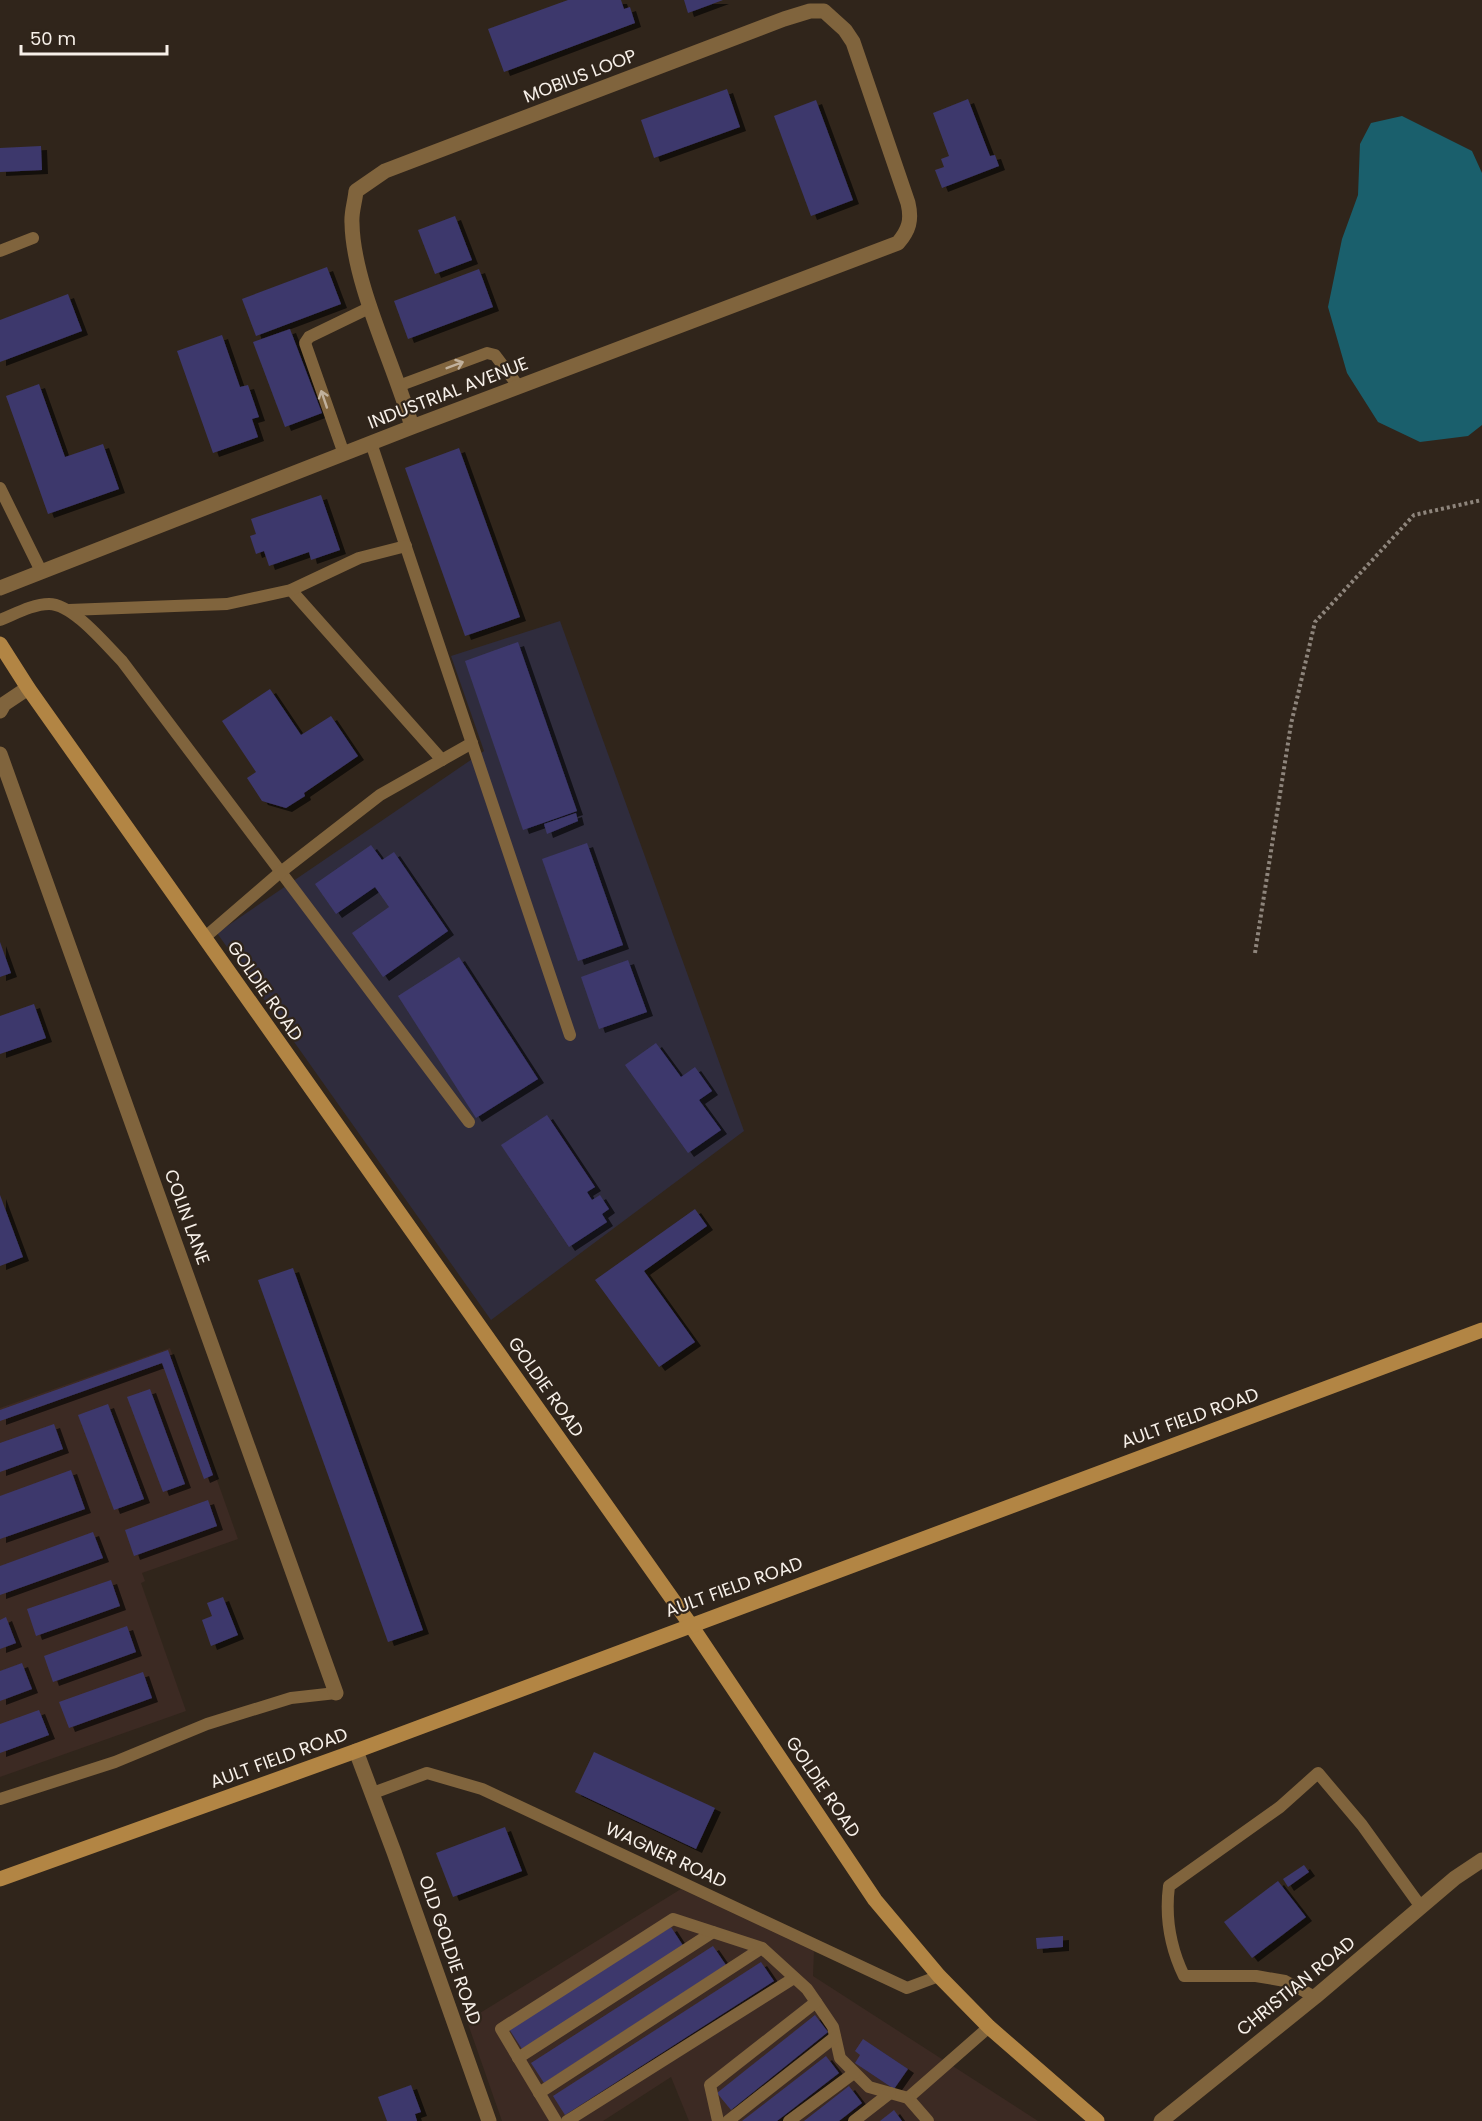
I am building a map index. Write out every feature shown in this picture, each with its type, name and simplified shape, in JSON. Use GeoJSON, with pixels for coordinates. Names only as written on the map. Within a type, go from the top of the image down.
{"type":"FeatureCollection","features":[{"type":"Feature","properties":{"kind":"street","name":"MOBIUS LOOP"},"geometry":{"type":"LineString","coordinates":[[412,427],[401,386],[371,308],[356,254],[351,223],[356,191],[385,171],[810,11],[824,11],[836,18],[853,42],[908,203],[911,218],[907,233]]}},
{"type":"Feature","properties":{"kind":"street","name":"INDUSTRIAL AVENUE"},"geometry":{"type":"LineString","coordinates":[[0,588],[412,427],[879,252],[898,243],[907,233]]}},
{"type":"Feature","properties":{"kind":"street","name":"GOLDIE ROAD"},"geometry":{"type":"LineString","coordinates":[[0,644],[28,688],[204,938],[690,1624],[875,1900],[939,1976],[989,2027],[1097,2121]]}},
{"type":"Feature","properties":{"kind":"street"},"geometry":{"type":"LineString","coordinates":[[0,711],[4,704],[28,688]]}},
{"type":"Feature","properties":{"kind":"street","name":"COLIN LANE"},"geometry":{"type":"LineString","coordinates":[[0,754],[336,1693]]}},
{"type":"Feature","properties":{"kind":"street","name":"AULT FIELD ROAD"},"geometry":{"type":"LineString","coordinates":[[0,1879],[356,1751],[690,1624],[1482,1330]]}},
{"type":"Feature","properties":{"kind":"street"},"geometry":{"type":"LineString","coordinates":[[356,1751],[373,1793]]}},
{"type":"Feature","properties":{"kind":"street","name":"OLD GOLDIE ROAD"},"geometry":{"type":"LineString","coordinates":[[373,1793],[489,2121]]}},
{"type":"Feature","properties":{"kind":"street","name":"CHRISTIAN ROAD"},"geometry":{"type":"LineString","coordinates":[[1161,2121],[1315,1997],[1455,1878],[1482,1860]]}},
{"type":"Feature","properties":{"kind":"lane"},"geometry":{"type":"LineString","coordinates":[[0,251],[33,238]]}},
{"type":"Feature","properties":{"kind":"lane"},"geometry":{"type":"LineString","coordinates":[[344,454],[305,344],[309,336],[371,308]]}},
{"type":"Feature","properties":{"kind":"lane"},"geometry":{"type":"LineString","coordinates":[[401,386],[487,353],[495,355],[519,387]]}},
{"type":"Feature","properties":{"kind":"lane"},"geometry":{"type":"LineString","coordinates":[[371,443],[570,1035]]}},
{"type":"Feature","properties":{"kind":"lane"},"geometry":{"type":"LineString","coordinates":[[0,488],[41,572]]}},
{"type":"Feature","properties":{"kind":"lane"},"geometry":{"type":"LineString","coordinates":[[0,620],[28,608],[51,604],[69,610],[228,604],[291,590],[359,558],[406,546]]}},
{"type":"Feature","properties":{"kind":"lane"},"geometry":{"type":"LineString","coordinates":[[291,590],[442,760]]}},
{"type":"Feature","properties":{"kind":"lane"},"geometry":{"type":"LineString","coordinates":[[69,610],[122,661],[469,1122]]}},
{"type":"Feature","properties":{"kind":"lane"},"geometry":{"type":"LineString","coordinates":[[204,938],[281,872],[380,795],[472,743]]}},
{"type":"Feature","properties":{"kind":"lane"},"geometry":{"type":"LineString","coordinates":[[0,1799],[115,1762],[207,1724],[291,1698],[336,1693]]}},
{"type":"Feature","properties":{"kind":"lane","name":"WAGNER ROAD"},"geometry":{"type":"LineString","coordinates":[[373,1793],[427,1773],[482,1789],[907,1989],[939,1976]]}},
{"type":"Feature","properties":{"kind":"lane"},"geometry":{"type":"LineString","coordinates":[[1315,1997],[1285,1981],[1256,1976],[1184,1976],[1175,1957],[1166,1906],[1169,1886],[1280,1807],[1318,1773],[1362,1825],[1421,1907]]}},
{"type":"Feature","properties":{"kind":"lane"},"geometry":{"type":"LineString","coordinates":[[556,2121],[501,2029],[673,1919],[762,1948],[816,2002],[833,2027],[840,2058],[854,2073],[869,2087],[908,2098],[927,2121]]}},
{"type":"Feature","properties":{"kind":"lane"},"geometry":{"type":"LineString","coordinates":[[518,2058],[713,1932]]}},
{"type":"Feature","properties":{"kind":"lane"},"geometry":{"type":"LineString","coordinates":[[539,2093],[762,1948]]}},
{"type":"Feature","properties":{"kind":"lane"},"geometry":{"type":"LineString","coordinates":[[567,2121],[794,1978]]}},
{"type":"Feature","properties":{"kind":"lane"},"geometry":{"type":"LineString","coordinates":[[718,2121],[710,2085],[816,2002]]}},
{"type":"Feature","properties":{"kind":"lane"},"geometry":{"type":"LineString","coordinates":[[908,2098],[989,2027]]}},
{"type":"Feature","properties":{"kind":"lane"},"geometry":{"type":"LineString","coordinates":[[728,2121],[835,2037]]}},
{"type":"Feature","properties":{"kind":"lane"},"geometry":{"type":"LineString","coordinates":[[789,2121],[854,2073]]}},
{"type":"Feature","properties":{"kind":"lane"},"geometry":{"type":"LineString","coordinates":[[854,2121],[890,2093]]}},
{"type":"Feature","properties":{"kind":"path"},"geometry":{"type":"LineString","coordinates":[[1255,953],[1291,724],[1315,622],[1414,515],[1482,500]]}},
{"type":"Feature","properties":{"kind":"shaded area"},"geometry":{"type":"Polygon","coordinates":[[[560,621],[744,1131],[491,1320],[217,933],[484,751],[451,656],[560,621]]]}},
{"type":"Feature","properties":{"kind":"shaded area"},"geometry":{"type":"Polygon","coordinates":[[[170,1348],[238,1539],[142,1573],[145,1581],[141,1583],[186,1711],[0,1777],[0,1408],[170,1348]]]}},
{"type":"Feature","properties":{"kind":"shaded area"},"geometry":{"type":"Polygon","coordinates":[[[681,1889],[814,1951],[813,1976],[1038,2121],[689,2121],[671,2077],[603,2121],[502,2121],[467,2021],[681,1889]]]}},
{"type":"Feature","properties":{"kind":"water"},"geometry":{"type":"Polygon","coordinates":[[[1402,116],[1472,151],[1482,173],[1482,425],[1468,436],[1420,442],[1378,422],[1347,373],[1328,307],[1342,239],[1358,195],[1360,144],[1371,123],[1402,116]]]}},
{"type":"Feature","properties":{"kind":"building"},"geometry":{"type":"Polygon","coordinates":[[[568,0],[621,0],[624,9],[630,7],[635,23],[504,72],[488,29],[568,0]]]}},
{"type":"Feature","properties":{"kind":"building"},"geometry":{"type":"Polygon","coordinates":[[[684,0],[723,0],[688,13],[684,0]]]}},
{"type":"Feature","properties":{"kind":"building"},"geometry":{"type":"Polygon","coordinates":[[[727,89],[740,127],[654,158],[641,120],[727,89]]]}},
{"type":"Feature","properties":{"kind":"building"},"geometry":{"type":"Polygon","coordinates":[[[968,99],[990,156],[995,155],[999,166],[942,188],[935,170],[944,167],[941,159],[949,156],[933,113],[968,99]]]}},
{"type":"Feature","properties":{"kind":"building"},"geometry":{"type":"Polygon","coordinates":[[[816,100],[853,200],[811,216],[774,116],[816,100]]]}},
{"type":"Feature","properties":{"kind":"building"},"geometry":{"type":"Polygon","coordinates":[[[41,146],[42,170],[0,172],[0,148],[41,146]]]}},
{"type":"Feature","properties":{"kind":"building"},"geometry":{"type":"Polygon","coordinates":[[[455,216],[472,260],[435,274],[418,230],[455,216]]]}},
{"type":"Feature","properties":{"kind":"building"},"geometry":{"type":"Polygon","coordinates":[[[327,267],[341,304],[256,336],[242,299],[327,267]]]}},
{"type":"Feature","properties":{"kind":"building"},"geometry":{"type":"Polygon","coordinates":[[[479,269],[493,307],[408,339],[394,301],[479,269]]]}},
{"type":"Feature","properties":{"kind":"building"},"geometry":{"type":"Polygon","coordinates":[[[68,294],[82,331],[0,362],[0,320],[68,294]]]}},
{"type":"Feature","properties":{"kind":"building"},"geometry":{"type":"Polygon","coordinates":[[[290,329],[322,413],[285,427],[253,342],[290,329]]]}},
{"type":"Feature","properties":{"kind":"building"},"geometry":{"type":"Polygon","coordinates":[[[222,335],[240,387],[248,385],[259,417],[252,419],[258,437],[213,453],[177,351],[222,335]]]}},
{"type":"Feature","properties":{"kind":"building"},"geometry":{"type":"Polygon","coordinates":[[[39,384],[65,457],[103,444],[119,489],[48,514],[6,396],[39,384]]]}},
{"type":"Feature","properties":{"kind":"building"},"geometry":{"type":"Polygon","coordinates":[[[459,448],[520,617],[465,636],[405,468],[459,448]]]}},
{"type":"Feature","properties":{"kind":"building"},"geometry":{"type":"Polygon","coordinates":[[[321,495],[340,550],[311,560],[309,552],[269,566],[264,551],[256,554],[250,536],[256,534],[251,519],[321,495]]]}},
{"type":"Feature","properties":{"kind":"building"},"geometry":{"type":"Polygon","coordinates":[[[518,642],[577,811],[523,830],[465,661],[518,642]]]}},
{"type":"Feature","properties":{"kind":"building"},"geometry":{"type":"Polygon","coordinates":[[[270,689],[301,735],[331,716],[358,756],[286,808],[262,801],[247,778],[256,772],[222,721],[270,689]]]}},
{"type":"Feature","properties":{"kind":"building"},"geometry":{"type":"Polygon","coordinates":[[[576,813],[578,821],[547,834],[544,824],[576,813]]]}},
{"type":"Feature","properties":{"kind":"building"},"geometry":{"type":"Polygon","coordinates":[[[587,843],[623,945],[578,961],[542,859],[587,843]]]}},
{"type":"Feature","properties":{"kind":"building"},"geometry":{"type":"Polygon","coordinates":[[[371,845],[382,860],[394,852],[448,931],[383,977],[352,933],[389,907],[375,887],[336,914],[315,884],[371,845]]]}},
{"type":"Feature","properties":{"kind":"building"},"geometry":{"type":"Polygon","coordinates":[[[0,942],[11,973],[0,977],[0,942]]]}},
{"type":"Feature","properties":{"kind":"building"},"geometry":{"type":"Polygon","coordinates":[[[459,957],[538,1079],[476,1118],[398,996],[459,957]]]}},
{"type":"Feature","properties":{"kind":"building"},"geometry":{"type":"Polygon","coordinates":[[[628,960],[647,1012],[599,1029],[581,977],[628,960]]]}},
{"type":"Feature","properties":{"kind":"building"},"geometry":{"type":"Polygon","coordinates":[[[34,1004],[46,1038],[0,1054],[0,1016],[34,1004]]]}},
{"type":"Feature","properties":{"kind":"building"},"geometry":{"type":"Polygon","coordinates":[[[656,1043],[681,1077],[695,1067],[712,1091],[699,1100],[721,1130],[688,1153],[625,1065],[656,1043]]]}},
{"type":"Feature","properties":{"kind":"building"},"geometry":{"type":"Polygon","coordinates":[[[547,1115],[595,1187],[587,1192],[592,1200],[600,1195],[609,1209],[602,1214],[607,1222],[569,1247],[501,1145],[547,1115]]]}},
{"type":"Feature","properties":{"kind":"building"},"geometry":{"type":"Polygon","coordinates":[[[0,1195],[23,1257],[0,1266],[0,1195]]]}},
{"type":"Feature","properties":{"kind":"building"},"geometry":{"type":"Polygon","coordinates":[[[695,1209],[707,1226],[644,1271],[695,1342],[659,1367],[595,1280],[695,1209]]]}},
{"type":"Feature","properties":{"kind":"building"},"geometry":{"type":"Polygon","coordinates":[[[293,1268],[423,1630],[388,1642],[258,1280],[293,1268]]]}},
{"type":"Feature","properties":{"kind":"building"},"geometry":{"type":"Polygon","coordinates":[[[168,1350],[213,1475],[204,1479],[162,1363],[0,1421],[0,1410],[168,1350]]]}},
{"type":"Feature","properties":{"kind":"building"},"geometry":{"type":"Polygon","coordinates":[[[150,1389],[185,1484],[163,1492],[127,1397],[150,1389]]]}},
{"type":"Feature","properties":{"kind":"building"},"geometry":{"type":"Polygon","coordinates":[[[108,1404],[144,1499],[114,1510],[78,1415],[108,1404]]]}},
{"type":"Feature","properties":{"kind":"building"},"geometry":{"type":"Polygon","coordinates":[[[54,1424],[63,1449],[0,1472],[0,1443],[54,1424]]]}},
{"type":"Feature","properties":{"kind":"building"},"geometry":{"type":"Polygon","coordinates":[[[71,1470],[85,1509],[0,1539],[0,1496],[71,1470]]]}},
{"type":"Feature","properties":{"kind":"building"},"geometry":{"type":"Polygon","coordinates":[[[208,1500],[217,1526],[134,1556],[125,1530],[208,1500]]]}},
{"type":"Feature","properties":{"kind":"building"},"geometry":{"type":"Polygon","coordinates":[[[93,1532],[103,1558],[0,1595],[0,1566],[93,1532]]]}},
{"type":"Feature","properties":{"kind":"building"},"geometry":{"type":"Polygon","coordinates":[[[111,1580],[120,1606],[36,1636],[27,1609],[111,1580]]]}},
{"type":"Feature","properties":{"kind":"building"},"geometry":{"type":"Polygon","coordinates":[[[223,1597],[238,1635],[211,1646],[202,1620],[212,1616],[207,1603],[223,1597]]]}},
{"type":"Feature","properties":{"kind":"building"},"geometry":{"type":"Polygon","coordinates":[[[6,1617],[16,1643],[0,1649],[0,1620],[6,1617]]]}},
{"type":"Feature","properties":{"kind":"building"},"geometry":{"type":"Polygon","coordinates":[[[127,1626],[136,1652],[53,1682],[44,1656],[127,1626]]]}},
{"type":"Feature","properties":{"kind":"building"},"geometry":{"type":"Polygon","coordinates":[[[22,1663],[32,1689],[0,1701],[0,1671],[22,1663]]]}},
{"type":"Feature","properties":{"kind":"building"},"geometry":{"type":"Polygon","coordinates":[[[143,1672],[152,1698],[69,1728],[59,1702],[143,1672]]]}},
{"type":"Feature","properties":{"kind":"building"},"geometry":{"type":"Polygon","coordinates":[[[39,1710],[49,1735],[0,1753],[0,1724],[39,1710]]]}},
{"type":"Feature","properties":{"kind":"building"},"geometry":{"type":"Polygon","coordinates":[[[594,1752],[715,1808],[696,1849],[575,1792],[594,1752]]]}},
{"type":"Feature","properties":{"kind":"building"},"geometry":{"type":"Polygon","coordinates":[[[505,1827],[522,1871],[453,1897],[436,1853],[505,1827]]]}},
{"type":"Feature","properties":{"kind":"building"},"geometry":{"type":"Polygon","coordinates":[[[1304,1865],[1309,1872],[1288,1887],[1283,1879],[1304,1865]]]}},
{"type":"Feature","properties":{"kind":"building"},"geometry":{"type":"Polygon","coordinates":[[[1278,1881],[1306,1917],[1252,1958],[1224,1922],[1278,1881]]]}},
{"type":"Feature","properties":{"kind":"building"},"geometry":{"type":"Polygon","coordinates":[[[671,1927],[684,1947],[522,2049],[509,2029],[671,1927]]]}},
{"type":"Feature","properties":{"kind":"building"},"geometry":{"type":"Polygon","coordinates":[[[1063,1936],[1063,1947],[1037,1949],[1036,1938],[1063,1936]]]}},
{"type":"Feature","properties":{"kind":"building"},"geometry":{"type":"Polygon","coordinates":[[[713,1946],[726,1965],[544,2083],[531,2063],[713,1946]]]}},
{"type":"Feature","properties":{"kind":"building"},"geometry":{"type":"Polygon","coordinates":[[[761,1962],[774,1981],[565,2115],[553,2096],[761,1962]]]}},
{"type":"Feature","properties":{"kind":"building"},"geometry":{"type":"Polygon","coordinates":[[[815,2015],[828,2032],[731,2110],[717,2093],[815,2015]]]}},
{"type":"Feature","properties":{"kind":"building"},"geometry":{"type":"Polygon","coordinates":[[[863,2039],[908,2069],[894,2089],[855,2063],[860,2055],[855,2051],[863,2039]]]}},
{"type":"Feature","properties":{"kind":"building"},"geometry":{"type":"Polygon","coordinates":[[[826,2056],[839,2073],[777,2121],[742,2121],[826,2056]]]}},
{"type":"Feature","properties":{"kind":"building"},"geometry":{"type":"Polygon","coordinates":[[[411,2085],[421,2112],[415,2114],[417,2121],[387,2121],[378,2097],[411,2085]]]}},
{"type":"Feature","properties":{"kind":"building"},"geometry":{"type":"Polygon","coordinates":[[[849,2086],[862,2103],[839,2121],[804,2121],[849,2086]]]}},
{"type":"Feature","properties":{"kind":"building"},"geometry":{"type":"Polygon","coordinates":[[[894,2110],[902,2121],[880,2121],[894,2110]]]}}]}
